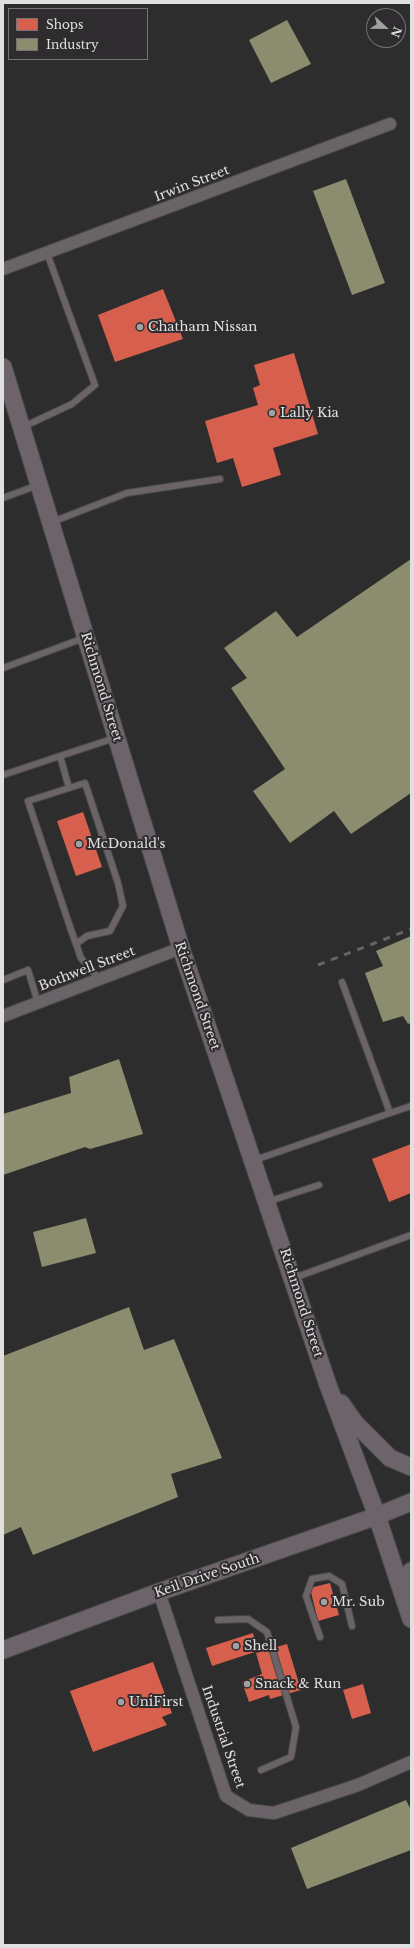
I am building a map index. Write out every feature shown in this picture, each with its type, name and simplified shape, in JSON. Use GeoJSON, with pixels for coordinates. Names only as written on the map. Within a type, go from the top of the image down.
{"type":"FeatureCollection","features":[{"type":"Feature","properties":{"kind":"main road","name":"Richmond Street"},"geometry":{"type":"LineString","coordinates":[[3,366],[7,396],[22,428],[181,948],[254,1161],[328,1385],[377,1516],[411,1619]]}},
{"type":"Feature","properties":{"kind":"main road"},"geometry":{"type":"LineString","coordinates":[[328,1385],[355,1423],[390,1458],[411,1467]]}},
{"type":"Feature","properties":{"kind":"main road","name":"Keil Drive South"},"geometry":{"type":"LineString","coordinates":[[3,1650],[159,1592],[377,1516],[411,1502]]}},
{"type":"Feature","properties":{"kind":"main road"},"geometry":{"type":"LineString","coordinates":[[411,1571],[411,1583]]}},
{"type":"Feature","properties":{"kind":"street","name":"Irwin Street"},"geometry":{"type":"LineString","coordinates":[[3,269],[390,124]]}},
{"type":"Feature","properties":{"kind":"street","name":"Bothwell Street"},"geometry":{"type":"LineString","coordinates":[[3,1016],[181,948]]}},
{"type":"Feature","properties":{"kind":"street","name":"Industrial Street"},"geometry":{"type":"LineString","coordinates":[[159,1592],[226,1796],[249,1810],[274,1813],[358,1785],[411,1762]]}},
{"type":"Feature","properties":{"kind":"lane"},"geometry":{"type":"LineString","coordinates":[[22,428],[72,404],[95,384],[47,253]]}},
{"type":"Feature","properties":{"kind":"lane"},"geometry":{"type":"LineString","coordinates":[[50,522],[127,493],[220,479]]}},
{"type":"Feature","properties":{"kind":"lane"},"geometry":{"type":"LineString","coordinates":[[3,498],[39,485]]}},
{"type":"Feature","properties":{"kind":"lane"},"geometry":{"type":"LineString","coordinates":[[3,668],[86,637]]}},
{"type":"Feature","properties":{"kind":"lane"},"geometry":{"type":"LineString","coordinates":[[3,775],[116,738]]}},
{"type":"Feature","properties":{"kind":"lane"},"geometry":{"type":"LineString","coordinates":[[60,756],[70,788]]}},
{"type":"Feature","properties":{"kind":"lane"},"geometry":{"type":"LineString","coordinates":[[76,944],[87,936],[110,931],[123,906],[118,883],[85,784],[28,801],[76,944],[81,958],[99,979]]}},
{"type":"Feature","properties":{"kind":"lane"},"geometry":{"type":"LineString","coordinates":[[3,980],[28,970],[38,1003]]}},
{"type":"Feature","properties":{"kind":"lane"},"geometry":{"type":"LineString","coordinates":[[342,982],[390,1113]]}},
{"type":"Feature","properties":{"kind":"lane"},"geometry":{"type":"LineString","coordinates":[[254,1161],[411,1106]]}},
{"type":"Feature","properties":{"kind":"lane"},"geometry":{"type":"LineString","coordinates":[[267,1202],[319,1184]]}},
{"type":"Feature","properties":{"kind":"lane"},"geometry":{"type":"LineString","coordinates":[[293,1279],[411,1235]]}},
{"type":"Feature","properties":{"kind":"lane"},"geometry":{"type":"LineString","coordinates":[[320,1637],[306,1596],[312,1579],[329,1576],[342,1584],[352,1626]]}},
{"type":"Feature","properties":{"kind":"lane"},"geometry":{"type":"LineString","coordinates":[[218,1620],[248,1619],[267,1632],[296,1727],[291,1757],[261,1770]]}},
{"type":"Feature","properties":{"kind":"building: Shops","name":"Chatham Nissan"},"geometry":{"type":"Polygon","coordinates":[[[163,289],[183,339],[115,362],[98,315],[163,289]]]}},
{"type":"Feature","properties":{"kind":"building: Shops","name":"Lally Kia"},"geometry":{"type":"Polygon","coordinates":[[[294,353],[318,434],[273,448],[281,475],[242,487],[233,458],[217,463],[205,421],[258,405],[253,388],[260,385],[254,365],[294,353]]]}},
{"type":"Feature","properties":{"kind":"building: Shops","name":"McDonald's"},"geometry":{"type":"Polygon","coordinates":[[[83,812],[102,867],[76,876],[57,821],[83,812]]]}},
{"type":"Feature","properties":{"kind":"building: Shops"},"geometry":{"type":"Polygon","coordinates":[[[411,1144],[411,1193],[389,1202],[372,1159],[411,1144]]]}},
{"type":"Feature","properties":{"kind":"building: Shops","name":"Mr. Sub"},"geometry":{"type":"Polygon","coordinates":[[[330,1583],[339,1615],[318,1621],[310,1588],[330,1583]]]}},
{"type":"Feature","properties":{"kind":"building: Shops"},"geometry":{"type":"Polygon","coordinates":[[[253,1633],[258,1651],[212,1666],[206,1648],[253,1633]]]}},
{"type":"Feature","properties":{"kind":"building: Shops"},"geometry":{"type":"Polygon","coordinates":[[[287,1644],[301,1690],[270,1699],[269,1695],[249,1702],[242,1682],[262,1674],[256,1653],[287,1644]]]}},
{"type":"Feature","properties":{"kind":"building: Shops","name":"UniFirst"},"geometry":{"type":"Polygon","coordinates":[[[153,1662],[172,1713],[162,1717],[167,1725],[93,1752],[70,1691],[153,1662]]]}},
{"type":"Feature","properties":{"kind":"building: Shops"},"geometry":{"type":"Polygon","coordinates":[[[363,1684],[371,1713],[352,1719],[343,1690],[363,1684]]]}},
{"type":"Feature","properties":{"kind":"building: Industry"},"geometry":{"type":"Polygon","coordinates":[[[287,20],[311,64],[271,83],[249,40],[287,20]]]}},
{"type":"Feature","properties":{"kind":"building: Industry"},"geometry":{"type":"Polygon","coordinates":[[[346,179],[385,283],[352,295],[313,191],[346,179]]]}},
{"type":"Feature","properties":{"kind":"building: Industry"},"geometry":{"type":"Polygon","coordinates":[[[411,559],[411,793],[351,834],[334,811],[290,843],[253,791],[285,769],[231,688],[247,678],[224,648],[276,611],[297,637],[411,559]]]}},
{"type":"Feature","properties":{"kind":"building: Industry"},"geometry":{"type":"Polygon","coordinates":[[[411,936],[411,1023],[408,1024],[403,1016],[383,1022],[365,973],[383,966],[376,951],[411,936]]]}},
{"type":"Feature","properties":{"kind":"building: Industry"},"geometry":{"type":"Polygon","coordinates":[[[119,1059],[143,1134],[90,1149],[85,1147],[3,1175],[3,1114],[71,1093],[69,1077],[119,1059]]]}},
{"type":"Feature","properties":{"kind":"building: Industry"},"geometry":{"type":"Polygon","coordinates":[[[86,1218],[96,1253],[42,1267],[33,1232],[86,1218]]]}},
{"type":"Feature","properties":{"kind":"building: Industry"},"geometry":{"type":"Polygon","coordinates":[[[129,1307],[144,1350],[174,1339],[222,1458],[171,1474],[178,1497],[33,1555],[21,1527],[3,1535],[3,1356],[129,1307]]]}},
{"type":"Feature","properties":{"kind":"building: Industry"},"geometry":{"type":"Polygon","coordinates":[[[406,1800],[411,1810],[411,1850],[307,1889],[291,1848],[406,1800]]]}},
{"type":"Feature","properties":{"kind":"railway"},"geometry":{"type":"LineString","coordinates":[[318,965],[411,929]]}},
{"type":"Feature","properties":{"kind":"place","name":"Chatham Nissan"},"geometry":{"type":"Point","coordinates":[140,327]}},
{"type":"Feature","properties":{"kind":"place","name":"Lally Kia"},"geometry":{"type":"Point","coordinates":[272,413]}},
{"type":"Feature","properties":{"kind":"place","name":"McDonald's"},"geometry":{"type":"Point","coordinates":[79,844]}},
{"type":"Feature","properties":{"kind":"place","name":"Mr. Sub"},"geometry":{"type":"Point","coordinates":[324,1602]}},
{"type":"Feature","properties":{"kind":"place","name":"Shell"},"geometry":{"type":"Point","coordinates":[236,1646]}},
{"type":"Feature","properties":{"kind":"place","name":"Snack & Run"},"geometry":{"type":"Point","coordinates":[247,1684]}},
{"type":"Feature","properties":{"kind":"place","name":"UniFirst"},"geometry":{"type":"Point","coordinates":[121,1702]}}]}
